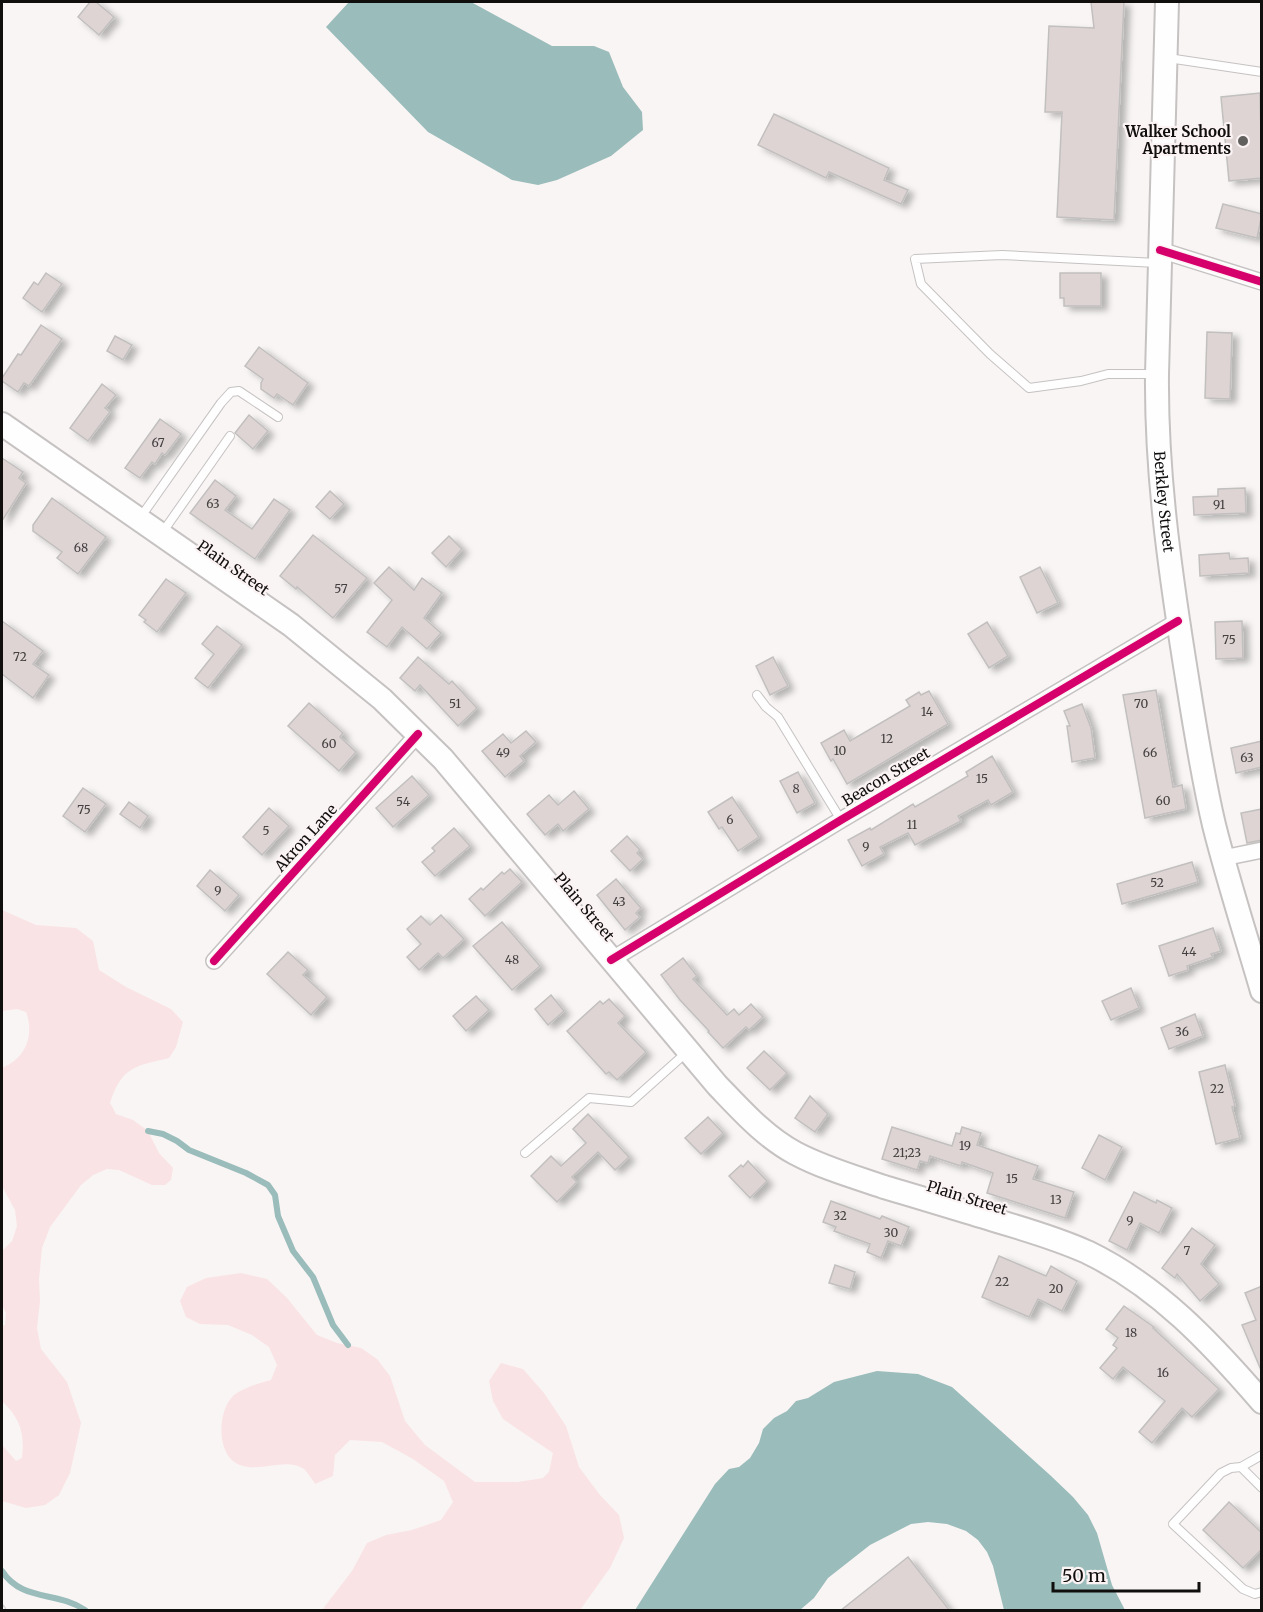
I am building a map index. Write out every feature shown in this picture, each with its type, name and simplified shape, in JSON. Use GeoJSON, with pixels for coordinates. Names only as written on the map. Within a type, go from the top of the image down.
{"type":"FeatureCollection","features":[{"type":"Feature","properties":{"kind":"main road","name":"Berkley Street"},"geometry":{"type":"LineString","coordinates":[[1167,2],[1157,374],[1159,473],[1178,621],[1200,758],[1223,858],[1262,992]]}},
{"type":"Feature","properties":{"kind":"main road","name":"Plain Street"},"geometry":{"type":"LineString","coordinates":[[2,424],[291,625],[382,699],[443,759],[688,1051],[743,1112],[775,1141],[815,1163],[1085,1251],[1145,1286],[1181,1316],[1262,1402]]}},
{"type":"Feature","properties":{"kind":"street"},"geometry":{"type":"LineString","coordinates":[[1160,256],[1262,282]]}},
{"type":"Feature","properties":{"kind":"street","name":"Beacon Street"},"geometry":{"type":"LineString","coordinates":[[611,960],[841,820],[1178,621]]}},
{"type":"Feature","properties":{"kind":"street","name":"Akron Lane"},"geometry":{"type":"LineString","coordinates":[[214,961],[418,734]]}},
{"type":"Feature","properties":{"kind":"street"},"geometry":{"type":"LineString","coordinates":[[1223,858],[1262,850]]}},
{"type":"Feature","properties":{"kind":"lane"},"geometry":{"type":"LineString","coordinates":[[1165,57],[1262,72]]}},
{"type":"Feature","properties":{"kind":"lane"},"geometry":{"type":"LineString","coordinates":[[1157,374],[1108,374],[1081,381],[1029,388],[990,354],[921,284],[915,259],[1002,255],[1160,256]]}},
{"type":"Feature","properties":{"kind":"lane"},"geometry":{"type":"LineString","coordinates":[[140,520],[190,445],[228,394],[239,391],[278,417]]}},
{"type":"Feature","properties":{"kind":"lane"},"geometry":{"type":"LineString","coordinates":[[161,535],[230,436]]}},
{"type":"Feature","properties":{"kind":"lane"},"geometry":{"type":"LineString","coordinates":[[757,695],[778,717],[841,820]]}},
{"type":"Feature","properties":{"kind":"lane"},"geometry":{"type":"LineString","coordinates":[[525,1153],[589,1098],[631,1102],[688,1051]]}},
{"type":"Feature","properties":{"kind":"lane"},"geometry":{"type":"LineString","coordinates":[[1262,1455],[1241,1467],[1221,1473],[1173,1524],[1243,1589],[1255,1594],[1262,1592]]}},
{"type":"Feature","properties":{"kind":"lane"},"geometry":{"type":"LineString","coordinates":[[1241,1467],[1262,1488]]}},
{"type":"Feature","properties":{"kind":"shaded area"},"geometry":{"type":"Polygon","coordinates":[[[2,910],[36,925],[76,928],[93,941],[99,970],[126,987],[171,1009],[183,1022],[176,1047],[169,1058],[139,1066],[125,1075],[110,1103],[116,1114],[133,1120],[148,1131],[159,1153],[173,1168],[171,1180],[165,1185],[152,1185],[119,1170],[107,1169],[93,1175],[81,1185],[50,1227],[42,1248],[37,1328],[41,1349],[67,1382],[81,1423],[70,1473],[59,1495],[45,1505],[26,1508],[2,1501],[2,1445],[16,1461],[22,1458],[23,1441],[17,1420],[2,1401],[2,1326],[5,1325],[6,1313],[2,1305],[2,1251],[12,1241],[17,1226],[15,1210],[2,1186],[2,1068],[22,1053],[29,1030],[26,1012],[17,1009],[2,1011],[2,910]]]}},
{"type":"Feature","properties":{"kind":"shaded area"},"geometry":{"type":"Polygon","coordinates":[[[241,1273],[267,1279],[287,1298],[317,1335],[337,1343],[361,1348],[377,1359],[390,1376],[405,1421],[425,1445],[475,1482],[518,1482],[543,1478],[549,1472],[553,1453],[503,1419],[493,1401],[489,1381],[501,1363],[523,1369],[544,1393],[566,1426],[579,1467],[619,1515],[624,1538],[610,1568],[580,1610],[322,1610],[352,1571],[367,1543],[386,1535],[412,1530],[441,1520],[453,1502],[444,1481],[413,1459],[382,1442],[350,1440],[335,1455],[333,1476],[315,1484],[304,1469],[297,1466],[289,1464],[248,1467],[232,1460],[223,1443],[222,1433],[224,1412],[228,1403],[241,1391],[271,1380],[277,1365],[269,1347],[252,1335],[228,1325],[200,1324],[186,1317],[180,1301],[187,1287],[206,1278],[241,1273]]]}},
{"type":"Feature","properties":{"kind":"water"},"geometry":{"type":"Polygon","coordinates":[[[349,2],[471,2],[552,46],[594,46],[609,52],[623,87],[642,112],[643,130],[611,156],[557,180],[538,185],[512,180],[428,132],[326,27],[349,2]]]}},
{"type":"Feature","properties":{"kind":"water"},"geometry":{"type":"Polygon","coordinates":[[[877,1371],[918,1374],[952,1387],[1073,1497],[1088,1515],[1097,1533],[1112,1585],[1125,1610],[1004,1610],[993,1566],[978,1540],[966,1531],[947,1524],[928,1522],[911,1524],[870,1545],[828,1578],[814,1598],[800,1610],[635,1610],[715,1484],[729,1469],[739,1467],[750,1458],[759,1443],[763,1429],[774,1418],[787,1411],[796,1401],[808,1398],[834,1382],[877,1371]]]}},
{"type":"Feature","properties":{"kind":"building"},"geometry":{"type":"Polygon","coordinates":[[[90,2],[96,2],[114,17],[99,35],[78,17],[90,2]]]}},
{"type":"Feature","properties":{"kind":"building"},"geometry":{"type":"Polygon","coordinates":[[[1091,2],[1124,2],[1114,220],[1057,217],[1062,112],[1045,112],[1049,26],[1094,28],[1091,2]]]}},
{"type":"Feature","properties":{"kind":"building","name":"Walker School Apartments"},"geometry":{"type":"Polygon","coordinates":[[[1260,93],[1262,178],[1229,181],[1221,97],[1260,93]]]}},
{"type":"Feature","properties":{"kind":"building"},"geometry":{"type":"Polygon","coordinates":[[[774,114],[889,168],[884,180],[908,190],[901,204],[829,172],[826,178],[758,145],[774,114]]]}},
{"type":"Feature","properties":{"kind":"building"},"geometry":{"type":"Polygon","coordinates":[[[1223,204],[1262,214],[1257,238],[1216,228],[1223,204]]]}},
{"type":"Feature","properties":{"kind":"building"},"geometry":{"type":"Polygon","coordinates":[[[46,273],[62,284],[42,312],[23,298],[34,282],[38,285],[46,273]]]}},
{"type":"Feature","properties":{"kind":"building"},"geometry":{"type":"Polygon","coordinates":[[[1060,273],[1101,273],[1101,306],[1064,306],[1064,298],[1060,298],[1060,273]]]}},
{"type":"Feature","properties":{"kind":"building"},"geometry":{"type":"Polygon","coordinates":[[[41,325],[62,339],[29,386],[24,383],[18,392],[2,381],[2,378],[41,325]]]}},
{"type":"Feature","properties":{"kind":"building"},"geometry":{"type":"Polygon","coordinates":[[[1207,332],[1232,333],[1230,399],[1205,398],[1207,332]]]}},
{"type":"Feature","properties":{"kind":"building"},"geometry":{"type":"Polygon","coordinates":[[[115,336],[132,345],[123,360],[107,351],[115,336]]]}},
{"type":"Feature","properties":{"kind":"building"},"geometry":{"type":"Polygon","coordinates":[[[259,347],[308,383],[293,405],[277,394],[274,398],[261,389],[263,379],[245,366],[259,347]]]}},
{"type":"Feature","properties":{"kind":"building"},"geometry":{"type":"Polygon","coordinates":[[[102,384],[116,395],[105,408],[110,412],[88,441],[70,428],[102,384]]]}},
{"type":"Feature","properties":{"kind":"building"},"geometry":{"type":"Polygon","coordinates":[[[249,415],[268,431],[253,449],[235,433],[249,415]]]}},
{"type":"Feature","properties":{"kind":"building"},"geometry":{"type":"Polygon","coordinates":[[[160,419],[181,434],[165,455],[162,453],[155,464],[152,462],[140,478],[125,468],[160,419]]]}},
{"type":"Feature","properties":{"kind":"building"},"geometry":{"type":"Polygon","coordinates":[[[2,458],[23,472],[19,478],[26,483],[2,521],[2,458]]]}},
{"type":"Feature","properties":{"kind":"building"},"geometry":{"type":"Polygon","coordinates":[[[215,480],[236,496],[225,510],[252,529],[274,499],[290,510],[255,559],[190,513],[215,480]]]}},
{"type":"Feature","properties":{"kind":"building"},"geometry":{"type":"Polygon","coordinates":[[[1245,488],[1246,513],[1194,515],[1193,497],[1218,496],[1218,489],[1245,488]]]}},
{"type":"Feature","properties":{"kind":"building"},"geometry":{"type":"Polygon","coordinates":[[[330,491],[344,504],[330,519],[316,507],[330,491]]]}},
{"type":"Feature","properties":{"kind":"building"},"geometry":{"type":"Polygon","coordinates":[[[52,498],[106,537],[78,574],[57,558],[62,552],[33,531],[33,525],[52,498]]]}},
{"type":"Feature","properties":{"kind":"building"},"geometry":{"type":"Polygon","coordinates":[[[313,535],[367,578],[333,618],[297,587],[296,589],[280,576],[313,535]]]}},
{"type":"Feature","properties":{"kind":"building"},"geometry":{"type":"Polygon","coordinates":[[[449,536],[462,549],[446,567],[432,553],[449,536]]]}},
{"type":"Feature","properties":{"kind":"building"},"geometry":{"type":"Polygon","coordinates":[[[1229,553],[1230,559],[1248,558],[1249,573],[1200,576],[1199,555],[1229,553]]]}},
{"type":"Feature","properties":{"kind":"building"},"geometry":{"type":"Polygon","coordinates":[[[389,567],[414,590],[422,578],[442,593],[424,618],[441,633],[427,649],[402,627],[387,647],[367,632],[392,600],[374,583],[389,567]]]}},
{"type":"Feature","properties":{"kind":"building"},"geometry":{"type":"Polygon","coordinates":[[[1040,567],[1058,603],[1037,613],[1020,577],[1040,567]]]}},
{"type":"Feature","properties":{"kind":"building"},"geometry":{"type":"Polygon","coordinates":[[[166,579],[186,593],[157,632],[139,615],[166,579]]]}},
{"type":"Feature","properties":{"kind":"building"},"geometry":{"type":"Polygon","coordinates":[[[2,621],[43,651],[33,664],[49,675],[33,698],[2,674],[2,621]]]}},
{"type":"Feature","properties":{"kind":"building"},"geometry":{"type":"Polygon","coordinates":[[[1242,621],[1243,658],[1216,659],[1215,622],[1242,621]]]}},
{"type":"Feature","properties":{"kind":"building"},"geometry":{"type":"Polygon","coordinates":[[[987,622],[1008,656],[989,668],[968,634],[987,622]]]}},
{"type":"Feature","properties":{"kind":"building"},"geometry":{"type":"Polygon","coordinates":[[[217,626],[242,645],[208,688],[195,678],[214,654],[202,644],[217,626]]]}},
{"type":"Feature","properties":{"kind":"building"},"geometry":{"type":"Polygon","coordinates":[[[418,657],[449,684],[452,681],[477,708],[458,726],[420,685],[415,691],[400,678],[418,657]]]}},
{"type":"Feature","properties":{"kind":"building"},"geometry":{"type":"Polygon","coordinates":[[[773,657],[788,686],[770,695],[756,666],[773,657]]]}},
{"type":"Feature","properties":{"kind":"building"},"geometry":{"type":"Polygon","coordinates":[[[1156,690],[1173,787],[1182,785],[1186,809],[1145,818],[1123,695],[1156,690]]]}},
{"type":"Feature","properties":{"kind":"building"},"geometry":{"type":"Polygon","coordinates":[[[929,691],[948,724],[847,784],[821,743],[844,730],[850,741],[910,706],[906,700],[919,692],[921,695],[929,691]]]}},
{"type":"Feature","properties":{"kind":"building"},"geometry":{"type":"Polygon","coordinates":[[[309,703],[343,733],[340,737],[356,752],[339,771],[288,726],[309,703]]]}},
{"type":"Feature","properties":{"kind":"building"},"geometry":{"type":"Polygon","coordinates":[[[1082,704],[1091,728],[1095,758],[1072,762],[1067,726],[1070,726],[1064,711],[1082,704]]]}},
{"type":"Feature","properties":{"kind":"building"},"geometry":{"type":"Polygon","coordinates":[[[526,731],[536,742],[520,756],[524,761],[505,777],[482,751],[503,734],[511,743],[526,731]]]}},
{"type":"Feature","properties":{"kind":"building"},"geometry":{"type":"Polygon","coordinates":[[[1262,741],[1262,767],[1236,773],[1231,748],[1262,741]]]}},
{"type":"Feature","properties":{"kind":"building"},"geometry":{"type":"Polygon","coordinates":[[[992,756],[1013,792],[991,805],[988,800],[958,816],[961,821],[915,845],[908,833],[880,847],[884,854],[862,866],[848,840],[870,828],[871,830],[913,804],[915,807],[968,776],[966,772],[992,756]]]}},
{"type":"Feature","properties":{"kind":"building"},"geometry":{"type":"Polygon","coordinates":[[[798,772],[815,803],[797,813],[780,781],[798,772]]]}},
{"type":"Feature","properties":{"kind":"building"},"geometry":{"type":"Polygon","coordinates":[[[412,776],[429,795],[393,827],[376,808],[412,776]]]}},
{"type":"Feature","properties":{"kind":"building"},"geometry":{"type":"Polygon","coordinates":[[[83,788],[106,804],[85,832],[63,816],[83,788]]]}},
{"type":"Feature","properties":{"kind":"building"},"geometry":{"type":"Polygon","coordinates":[[[574,791],[589,809],[563,831],[558,824],[545,835],[527,814],[549,795],[558,805],[574,791]]]}},
{"type":"Feature","properties":{"kind":"building"},"geometry":{"type":"Polygon","coordinates":[[[732,797],[759,837],[738,851],[722,827],[719,829],[708,812],[732,797]]]}},
{"type":"Feature","properties":{"kind":"building"},"geometry":{"type":"Polygon","coordinates":[[[129,802],[148,816],[140,828],[120,814],[129,802]]]}},
{"type":"Feature","properties":{"kind":"building"},"geometry":{"type":"Polygon","coordinates":[[[269,808],[289,826],[262,855],[243,837],[269,808]]]}},
{"type":"Feature","properties":{"kind":"building"},"geometry":{"type":"Polygon","coordinates":[[[1262,809],[1262,840],[1247,843],[1241,813],[1262,809]]]}},
{"type":"Feature","properties":{"kind":"building"},"geometry":{"type":"Polygon","coordinates":[[[454,828],[470,846],[435,876],[422,862],[435,851],[432,848],[454,828]]]}},
{"type":"Feature","properties":{"kind":"building"},"geometry":{"type":"Polygon","coordinates":[[[627,836],[640,850],[637,853],[643,859],[630,871],[611,851],[627,836]]]}},
{"type":"Feature","properties":{"kind":"building"},"geometry":{"type":"Polygon","coordinates":[[[1192,862],[1198,882],[1122,904],[1117,884],[1192,862]]]}},
{"type":"Feature","properties":{"kind":"building"},"geometry":{"type":"Polygon","coordinates":[[[510,869],[522,882],[485,916],[469,899],[481,888],[483,890],[502,872],[504,874],[510,869]]]}},
{"type":"Feature","properties":{"kind":"building"},"geometry":{"type":"Polygon","coordinates":[[[210,870],[239,895],[225,911],[197,886],[210,870]]]}},
{"type":"Feature","properties":{"kind":"building"},"geometry":{"type":"Polygon","coordinates":[[[616,879],[641,908],[636,913],[640,917],[625,930],[597,895],[616,879]]]}},
{"type":"Feature","properties":{"kind":"building"},"geometry":{"type":"Polygon","coordinates":[[[441,915],[464,939],[443,958],[438,953],[419,970],[407,957],[421,944],[407,929],[421,916],[430,925],[441,915]]]}},
{"type":"Feature","properties":{"kind":"building"},"geometry":{"type":"Polygon","coordinates":[[[502,922],[540,966],[512,990],[473,946],[502,922]]]}},
{"type":"Feature","properties":{"kind":"building"},"geometry":{"type":"Polygon","coordinates":[[[1213,928],[1221,951],[1211,954],[1213,957],[1187,966],[1188,970],[1169,976],[1159,946],[1213,928]]]}},
{"type":"Feature","properties":{"kind":"building"},"geometry":{"type":"Polygon","coordinates":[[[288,952],[308,970],[303,975],[327,997],[311,1015],[267,974],[288,952]]]}},
{"type":"Feature","properties":{"kind":"building"},"geometry":{"type":"Polygon","coordinates":[[[683,958],[697,976],[693,979],[727,1015],[734,1009],[739,1015],[751,1004],[763,1017],[749,1030],[746,1027],[723,1048],[661,975],[683,958]]]}},
{"type":"Feature","properties":{"kind":"building"},"geometry":{"type":"Polygon","coordinates":[[[1131,988],[1139,1008],[1111,1020],[1102,1001],[1131,988]]]}},
{"type":"Feature","properties":{"kind":"building"},"geometry":{"type":"Polygon","coordinates":[[[551,995],[564,1011],[548,1025],[535,1009],[551,995]]]}},
{"type":"Feature","properties":{"kind":"building"},"geometry":{"type":"Polygon","coordinates":[[[476,996],[489,1010],[466,1031],[453,1016],[476,996]]]}},
{"type":"Feature","properties":{"kind":"building"},"geometry":{"type":"Polygon","coordinates":[[[609,999],[625,1016],[618,1023],[646,1052],[617,1080],[609,1072],[606,1074],[567,1031],[600,1001],[603,1004],[609,999]]]}},
{"type":"Feature","properties":{"kind":"building"},"geometry":{"type":"Polygon","coordinates":[[[1195,1014],[1203,1036],[1169,1049],[1161,1028],[1195,1014]]]}},
{"type":"Feature","properties":{"kind":"building"},"geometry":{"type":"Polygon","coordinates":[[[764,1051],[787,1073],[770,1090],[747,1068],[764,1051]]]}},
{"type":"Feature","properties":{"kind":"building"},"geometry":{"type":"Polygon","coordinates":[[[1225,1065],[1240,1138],[1216,1144],[1199,1072],[1225,1065]]]}},
{"type":"Feature","properties":{"kind":"building"},"geometry":{"type":"Polygon","coordinates":[[[810,1096],[828,1114],[815,1132],[795,1118],[810,1096]]]}},
{"type":"Feature","properties":{"kind":"building"},"geometry":{"type":"Polygon","coordinates":[[[588,1114],[629,1157],[615,1170],[598,1152],[572,1177],[577,1182],[557,1202],[531,1176],[551,1156],[561,1166],[586,1143],[573,1129],[588,1114]]]}},
{"type":"Feature","properties":{"kind":"building"},"geometry":{"type":"Polygon","coordinates":[[[708,1117],[723,1133],[701,1154],[685,1138],[708,1117]]]}},
{"type":"Feature","properties":{"kind":"building"},"geometry":{"type":"Polygon","coordinates":[[[892,1127],[952,1146],[956,1133],[960,1134],[962,1127],[981,1133],[977,1145],[1038,1166],[1033,1179],[1074,1192],[1065,1218],[987,1193],[993,1173],[962,1162],[961,1166],[930,1156],[928,1163],[920,1161],[917,1170],[882,1159],[892,1127]]]}},
{"type":"Feature","properties":{"kind":"building"},"geometry":{"type":"Polygon","coordinates":[[[1099,1135],[1122,1147],[1105,1180],[1082,1168],[1099,1135]]]}},
{"type":"Feature","properties":{"kind":"building"},"geometry":{"type":"Polygon","coordinates":[[[748,1161],[767,1181],[750,1198],[729,1176],[748,1161]]]}},
{"type":"Feature","properties":{"kind":"building"},"geometry":{"type":"Polygon","coordinates":[[[1134,1192],[1172,1208],[1159,1233],[1140,1223],[1127,1250],[1109,1241],[1134,1192]]]}},
{"type":"Feature","properties":{"kind":"building"},"geometry":{"type":"Polygon","coordinates":[[[831,1201],[880,1219],[882,1216],[909,1227],[901,1246],[888,1241],[881,1258],[867,1252],[870,1244],[834,1231],[836,1227],[823,1222],[831,1201]]]}},
{"type":"Feature","properties":{"kind":"building"},"geometry":{"type":"Polygon","coordinates":[[[1192,1228],[1215,1245],[1201,1264],[1219,1284],[1200,1301],[1177,1274],[1175,1278],[1162,1268],[1192,1228]]]}},
{"type":"Feature","properties":{"kind":"building"},"geometry":{"type":"Polygon","coordinates":[[[999,1256],[1046,1276],[1051,1266],[1077,1281],[1062,1311],[1038,1299],[1029,1317],[982,1297],[999,1256]]]}},
{"type":"Feature","properties":{"kind":"building"},"geometry":{"type":"Polygon","coordinates":[[[835,1265],[855,1272],[850,1289],[829,1283],[835,1265]]]}},
{"type":"Feature","properties":{"kind":"building"},"geometry":{"type":"Polygon","coordinates":[[[1262,1286],[1261,1370],[1242,1325],[1256,1320],[1245,1293],[1262,1286]]]}},
{"type":"Feature","properties":{"kind":"building"},"geometry":{"type":"Polygon","coordinates":[[[1124,1306],[1154,1327],[1219,1389],[1192,1417],[1182,1408],[1152,1443],[1139,1432],[1165,1401],[1123,1367],[1113,1379],[1100,1368],[1117,1348],[1113,1345],[1118,1338],[1106,1329],[1124,1306]]]}},
{"type":"Feature","properties":{"kind":"building"},"geometry":{"type":"Polygon","coordinates":[[[1229,1502],[1262,1533],[1262,1549],[1243,1568],[1203,1530],[1229,1502]]]}},
{"type":"Feature","properties":{"kind":"building"},"geometry":{"type":"Polygon","coordinates":[[[908,1557],[950,1611],[840,1611],[908,1557]]]}},
{"type":"Feature","properties":{"kind":"waterway"},"geometry":{"type":"LineString","coordinates":[[148,1131],[163,1134],[189,1150],[246,1173],[268,1185],[275,1195],[278,1216],[293,1251],[313,1277],[333,1325],[348,1345]]}},
{"type":"Feature","properties":{"kind":"waterway"},"geometry":{"type":"LineString","coordinates":[[2,1571],[19,1588],[63,1600],[85,1610]]}},
{"type":"Feature","properties":{"kind":"cycle path"},"geometry":{"type":"LineString","coordinates":[[1160,250],[1262,282]]}},
{"type":"Feature","properties":{"kind":"cycle path"},"geometry":{"type":"LineString","coordinates":[[611,960],[841,820],[1178,621]]}},
{"type":"Feature","properties":{"kind":"cycle path"},"geometry":{"type":"LineString","coordinates":[[214,961],[418,734]]}},
{"type":"Feature","properties":{"kind":"place","name":"Walker School Apartments"},"geometry":{"type":"Point","coordinates":[1243,141]}}]}
